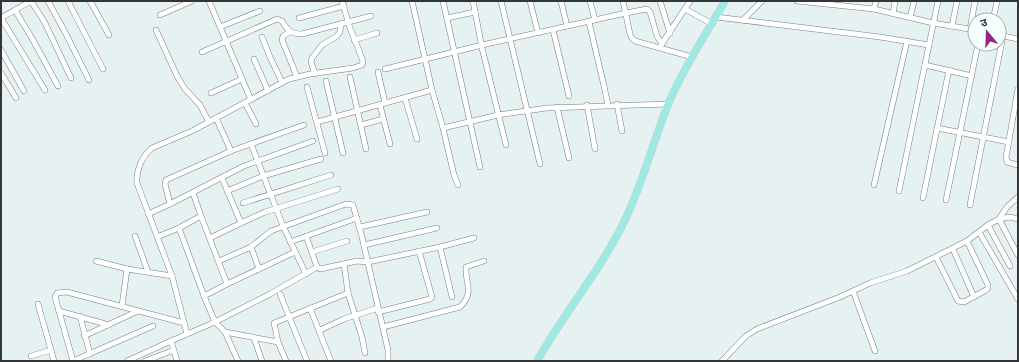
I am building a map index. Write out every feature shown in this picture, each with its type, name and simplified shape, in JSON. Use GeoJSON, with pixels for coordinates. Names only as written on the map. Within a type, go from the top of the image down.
{"type":"FeatureCollection","features":[{"type":"Feature","properties":{"kind":"main road"},"geometry":{"type":"LineString","coordinates":[[537,361],[564,317],[593,277],[621,228],[638,190],[669,104],[692,57],[725,1]]}},
{"type":"Feature","properties":{"kind":"street"},"geometry":{"type":"LineString","coordinates":[[44,90],[1,18],[31,1],[44,23],[71,78]]}},
{"type":"Feature","properties":{"kind":"street"},"geometry":{"type":"LineString","coordinates":[[48,1],[89,80]]}},
{"type":"Feature","properties":{"kind":"street"},"geometry":{"type":"LineString","coordinates":[[68,1],[103,70]]}},
{"type":"Feature","properties":{"kind":"street"},"geometry":{"type":"LineString","coordinates":[[90,1],[109,35]]}},
{"type":"Feature","properties":{"kind":"street"},"geometry":{"type":"LineString","coordinates":[[160,15],[192,1]]}},
{"type":"Feature","properties":{"kind":"street"},"geometry":{"type":"LineString","coordinates":[[209,1],[251,100]]}},
{"type":"Feature","properties":{"kind":"street"},"geometry":{"type":"LineString","coordinates":[[412,1],[432,90],[454,175],[458,185]]}},
{"type":"Feature","properties":{"kind":"street"},"geometry":{"type":"LineString","coordinates":[[443,1],[480,167]]}},
{"type":"Feature","properties":{"kind":"street"},"geometry":{"type":"LineString","coordinates":[[473,1],[506,145]]}},
{"type":"Feature","properties":{"kind":"street"},"geometry":{"type":"LineString","coordinates":[[501,1],[540,164]]}},
{"type":"Feature","properties":{"kind":"street"},"geometry":{"type":"LineString","coordinates":[[530,1],[538,33]]}},
{"type":"Feature","properties":{"kind":"street"},"geometry":{"type":"LineString","coordinates":[[561,1],[567,26]]}},
{"type":"Feature","properties":{"kind":"street"},"geometry":{"type":"LineString","coordinates":[[590,1],[592,21],[608,105]]}},
{"type":"Feature","properties":{"kind":"street"},"geometry":{"type":"LineString","coordinates":[[623,1],[632,38],[637,42],[661,46],[692,57]]}},
{"type":"Feature","properties":{"kind":"street"},"geometry":{"type":"LineString","coordinates":[[660,1],[670,33]]}},
{"type":"Feature","properties":{"kind":"street"},"geometry":{"type":"LineString","coordinates":[[661,46],[690,1]]}},
{"type":"Feature","properties":{"kind":"street"},"geometry":{"type":"LineString","coordinates":[[744,20],[762,1]]}},
{"type":"Feature","properties":{"kind":"street"},"geometry":{"type":"LineString","coordinates":[[797,1],[874,9],[934,23],[967,28]]}},
{"type":"Feature","properties":{"kind":"street"},"geometry":{"type":"LineString","coordinates":[[850,7],[851,1]]}},
{"type":"Feature","properties":{"kind":"street"},"geometry":{"type":"LineString","coordinates":[[874,9],[876,1]]}},
{"type":"Feature","properties":{"kind":"street"},"geometry":{"type":"LineString","coordinates":[[893,14],[895,1]]}},
{"type":"Feature","properties":{"kind":"street"},"geometry":{"type":"LineString","coordinates":[[910,18],[914,1]]}},
{"type":"Feature","properties":{"kind":"street"},"geometry":{"type":"LineString","coordinates":[[899,191],[938,1]]}},
{"type":"Feature","properties":{"kind":"street"},"geometry":{"type":"LineString","coordinates":[[952,26],[957,1]]}},
{"type":"Feature","properties":{"kind":"street"},"geometry":{"type":"LineString","coordinates":[[974,12],[975,1]]}},
{"type":"Feature","properties":{"kind":"street"},"geometry":{"type":"LineString","coordinates":[[995,12],[997,1]]}},
{"type":"Feature","properties":{"kind":"street"},"geometry":{"type":"LineString","coordinates":[[187,334],[172,276],[148,214],[137,180],[141,160],[152,148],[209,122],[282,82],[297,77],[353,68],[362,65],[363,61],[354,40],[343,3],[299,18]]}},
{"type":"Feature","properties":{"kind":"street"},"geometry":{"type":"LineString","coordinates":[[685,9],[712,24]]}},
{"type":"Feature","properties":{"kind":"street"},"geometry":{"type":"LineString","coordinates":[[15,10],[34,40],[58,86]]}},
{"type":"Feature","properties":{"kind":"street"},"geometry":{"type":"LineString","coordinates":[[385,69],[482,45],[626,13],[647,10],[649,10],[661,46]]}},
{"type":"Feature","properties":{"kind":"street"},"geometry":{"type":"LineString","coordinates":[[220,27],[260,11]]}},
{"type":"Feature","properties":{"kind":"street"},"geometry":{"type":"LineString","coordinates":[[447,18],[475,12]]}},
{"type":"Feature","properties":{"kind":"street"},"geometry":{"type":"LineString","coordinates":[[202,52],[277,19],[282,21],[290,32],[302,34],[371,16]]}},
{"type":"Feature","properties":{"kind":"street"},"geometry":{"type":"LineString","coordinates":[[716,16],[929,45]]}},
{"type":"Feature","properties":{"kind":"street"},"geometry":{"type":"LineString","coordinates":[[315,74],[311,62],[312,58],[322,45],[337,36],[340,32],[341,24]]}},
{"type":"Feature","properties":{"kind":"street"},"geometry":{"type":"LineString","coordinates":[[156,30],[177,76],[185,89],[200,105],[209,122]]}},
{"type":"Feature","properties":{"kind":"street"},"geometry":{"type":"LineString","coordinates":[[553,30],[569,96]]}},
{"type":"Feature","properties":{"kind":"street"},"geometry":{"type":"LineString","coordinates":[[290,32],[283,36],[282,40],[297,77]]}},
{"type":"Feature","properties":{"kind":"street"},"geometry":{"type":"LineString","coordinates":[[354,40],[377,33]]}},
{"type":"Feature","properties":{"kind":"street"},"geometry":{"type":"LineString","coordinates":[[262,37],[282,82]]}},
{"type":"Feature","properties":{"kind":"street"},"geometry":{"type":"LineString","coordinates":[[1007,37],[1018,39]]}},
{"type":"Feature","properties":{"kind":"street"},"geometry":{"type":"LineString","coordinates":[[874,185],[906,41]]}},
{"type":"Feature","properties":{"kind":"street"},"geometry":{"type":"LineString","coordinates":[[1,50],[24,91]]}},
{"type":"Feature","properties":{"kind":"street"},"geometry":{"type":"LineString","coordinates":[[946,200],[976,52]]}},
{"type":"Feature","properties":{"kind":"street"},"geometry":{"type":"LineString","coordinates":[[970,205],[998,52]]}},
{"type":"Feature","properties":{"kind":"street"},"geometry":{"type":"LineString","coordinates":[[254,59],[268,91]]}},
{"type":"Feature","properties":{"kind":"street"},"geometry":{"type":"LineString","coordinates":[[925,65],[972,76]]}},
{"type":"Feature","properties":{"kind":"street"},"geometry":{"type":"LineString","coordinates":[[923,198],[949,70]]}},
{"type":"Feature","properties":{"kind":"street"},"geometry":{"type":"LineString","coordinates":[[378,72],[383,119],[390,144]]}},
{"type":"Feature","properties":{"kind":"street"},"geometry":{"type":"LineString","coordinates":[[1,73],[16,98]]}},
{"type":"Feature","properties":{"kind":"street"},"geometry":{"type":"LineString","coordinates":[[350,77],[366,149]]}},
{"type":"Feature","properties":{"kind":"street"},"geometry":{"type":"LineString","coordinates":[[211,93],[242,79]]}},
{"type":"Feature","properties":{"kind":"street"},"geometry":{"type":"LineString","coordinates":[[326,81],[343,153]]}},
{"type":"Feature","properties":{"kind":"street"},"geometry":{"type":"LineString","coordinates":[[307,87],[325,153]]}},
{"type":"Feature","properties":{"kind":"street"},"geometry":{"type":"LineString","coordinates":[[1018,89],[1006,158],[1007,162],[1018,165]]}},
{"type":"Feature","properties":{"kind":"street"},"geometry":{"type":"LineString","coordinates":[[316,122],[432,90]]}},
{"type":"Feature","properties":{"kind":"street"},"geometry":{"type":"LineString","coordinates":[[405,98],[417,139]]}},
{"type":"Feature","properties":{"kind":"street"},"geometry":{"type":"LineString","coordinates":[[245,103],[256,124]]}},
{"type":"Feature","properties":{"kind":"street"},"geometry":{"type":"LineString","coordinates":[[617,104],[622,131]]}},
{"type":"Feature","properties":{"kind":"street"},"geometry":{"type":"LineString","coordinates":[[443,128],[527,110],[587,105],[669,104]]}},
{"type":"Feature","properties":{"kind":"street"},"geometry":{"type":"LineString","coordinates":[[587,105],[595,149]]}},
{"type":"Feature","properties":{"kind":"street"},"geometry":{"type":"LineString","coordinates":[[558,107],[569,158]]}},
{"type":"Feature","properties":{"kind":"street"},"geometry":{"type":"LineString","coordinates":[[216,118],[231,151]]}},
{"type":"Feature","properties":{"kind":"street"},"geometry":{"type":"LineString","coordinates":[[361,125],[383,119]]}},
{"type":"Feature","properties":{"kind":"street"},"geometry":{"type":"LineString","coordinates":[[170,204],[165,184],[166,180],[231,151],[304,125]]}},
{"type":"Feature","properties":{"kind":"street"},"geometry":{"type":"LineString","coordinates":[[937,128],[1009,142]]}},
{"type":"Feature","properties":{"kind":"street"},"geometry":{"type":"LineString","coordinates":[[148,214],[258,160],[313,141]]}},
{"type":"Feature","properties":{"kind":"street"},"geometry":{"type":"LineString","coordinates":[[251,144],[283,226],[306,274]]}},
{"type":"Feature","properties":{"kind":"street"},"geometry":{"type":"LineString","coordinates":[[227,191],[263,176],[321,159]]}},
{"type":"Feature","properties":{"kind":"street"},"geometry":{"type":"LineString","coordinates":[[243,203],[331,175]]}},
{"type":"Feature","properties":{"kind":"street"},"geometry":{"type":"LineString","coordinates":[[222,178],[241,223]]}},
{"type":"Feature","properties":{"kind":"street"},"geometry":{"type":"LineString","coordinates":[[210,238],[265,212],[338,189]]}},
{"type":"Feature","properties":{"kind":"street"},"geometry":{"type":"LineString","coordinates":[[193,193],[227,284]]}},
{"type":"Feature","properties":{"kind":"street"},"geometry":{"type":"LineString","coordinates":[[999,219],[1018,197]]}},
{"type":"Feature","properties":{"kind":"street"},"geometry":{"type":"LineString","coordinates":[[219,261],[251,247],[268,233],[283,226],[346,204],[352,205],[360,227],[388,350],[388,359]]}},
{"type":"Feature","properties":{"kind":"street"},"geometry":{"type":"LineString","coordinates":[[360,227],[427,212]]}},
{"type":"Feature","properties":{"kind":"street"},"geometry":{"type":"LineString","coordinates":[[157,236],[179,228],[201,216]]}},
{"type":"Feature","properties":{"kind":"street"},"geometry":{"type":"LineString","coordinates":[[722,361],[741,340],[757,329],[870,283],[907,271],[953,249],[999,219],[1010,217],[1018,219]]}},
{"type":"Feature","properties":{"kind":"street"},"geometry":{"type":"LineString","coordinates":[[290,242],[357,218]]}},
{"type":"Feature","properties":{"kind":"street"},"geometry":{"type":"LineString","coordinates":[[999,219],[1018,255]]}},
{"type":"Feature","properties":{"kind":"street"},"geometry":{"type":"LineString","coordinates":[[988,225],[1010,266]]}},
{"type":"Feature","properties":{"kind":"street"},"geometry":{"type":"LineString","coordinates":[[179,228],[215,322],[225,332],[238,361]]}},
{"type":"Feature","properties":{"kind":"street"},"geometry":{"type":"LineString","coordinates":[[364,245],[437,228]]}},
{"type":"Feature","properties":{"kind":"street"},"geometry":{"type":"LineString","coordinates":[[979,232],[1018,299]]}},
{"type":"Feature","properties":{"kind":"street"},"geometry":{"type":"LineString","coordinates":[[135,236],[148,272]]}},
{"type":"Feature","properties":{"kind":"street"},"geometry":{"type":"LineString","coordinates":[[306,236],[319,269],[357,261],[368,262],[440,247],[474,238]]}},
{"type":"Feature","properties":{"kind":"street"},"geometry":{"type":"LineString","coordinates":[[312,252],[347,241]]}},
{"type":"Feature","properties":{"kind":"street"},"geometry":{"type":"LineString","coordinates":[[936,257],[958,301],[964,302],[988,288],[988,285],[967,241]]}},
{"type":"Feature","properties":{"kind":"street"},"geometry":{"type":"LineString","coordinates":[[251,247],[259,269]]}},
{"type":"Feature","properties":{"kind":"street"},"geometry":{"type":"LineString","coordinates":[[440,247],[452,297]]}},
{"type":"Feature","properties":{"kind":"street"},"geometry":{"type":"LineString","coordinates":[[953,249],[974,296]]}},
{"type":"Feature","properties":{"kind":"street"},"geometry":{"type":"LineString","coordinates":[[320,330],[355,315],[430,299],[432,297],[419,251]]}},
{"type":"Feature","properties":{"kind":"street"},"geometry":{"type":"LineString","coordinates":[[204,296],[295,252]]}},
{"type":"Feature","properties":{"kind":"street"},"geometry":{"type":"LineString","coordinates":[[96,261],[127,269],[172,276]]}},
{"type":"Feature","properties":{"kind":"street"},"geometry":{"type":"LineString","coordinates":[[383,327],[460,307],[465,302],[468,293],[466,267],[484,261]]}},
{"type":"Feature","properties":{"kind":"street"},"geometry":{"type":"LineString","coordinates":[[344,264],[348,293],[362,338],[365,353]]}},
{"type":"Feature","properties":{"kind":"street"},"geometry":{"type":"LineString","coordinates":[[127,361],[215,322],[270,294],[318,267]]}},
{"type":"Feature","properties":{"kind":"street"},"geometry":{"type":"LineString","coordinates":[[122,306],[127,269]]}},
{"type":"Feature","properties":{"kind":"street"},"geometry":{"type":"LineString","coordinates":[[154,326],[73,361],[55,295],[63,291],[184,323]]}},
{"type":"Feature","properties":{"kind":"street"},"geometry":{"type":"LineString","coordinates":[[852,291],[875,351]]}},
{"type":"Feature","properties":{"kind":"street"},"geometry":{"type":"LineString","coordinates":[[286,361],[278,342],[274,323],[348,293]]}},
{"type":"Feature","properties":{"kind":"street"},"geometry":{"type":"LineString","coordinates":[[280,294],[307,361]]}},
{"type":"Feature","properties":{"kind":"street"},"geometry":{"type":"LineString","coordinates":[[38,304],[54,361]]}},
{"type":"Feature","properties":{"kind":"street"},"geometry":{"type":"LineString","coordinates":[[310,308],[331,361]]}},
{"type":"Feature","properties":{"kind":"street"},"geometry":{"type":"LineString","coordinates":[[59,311],[109,325]]}},
{"type":"Feature","properties":{"kind":"street"},"geometry":{"type":"LineString","coordinates":[[84,336],[138,311]]}},
{"type":"Feature","properties":{"kind":"street"},"geometry":{"type":"LineString","coordinates":[[80,316],[84,336],[90,354]]}},
{"type":"Feature","properties":{"kind":"street"},"geometry":{"type":"LineString","coordinates":[[225,332],[278,342]]}},
{"type":"Feature","properties":{"kind":"street"},"geometry":{"type":"LineString","coordinates":[[254,338],[262,361]]}},
{"type":"Feature","properties":{"kind":"street"},"geometry":{"type":"LineString","coordinates":[[171,341],[177,361]]}},
{"type":"Feature","properties":{"kind":"street"},"geometry":{"type":"LineString","coordinates":[[31,356],[51,350]]}},
{"type":"Feature","properties":{"kind":"street"},"geometry":{"type":"LineString","coordinates":[[145,361],[174,350]]}}]}
